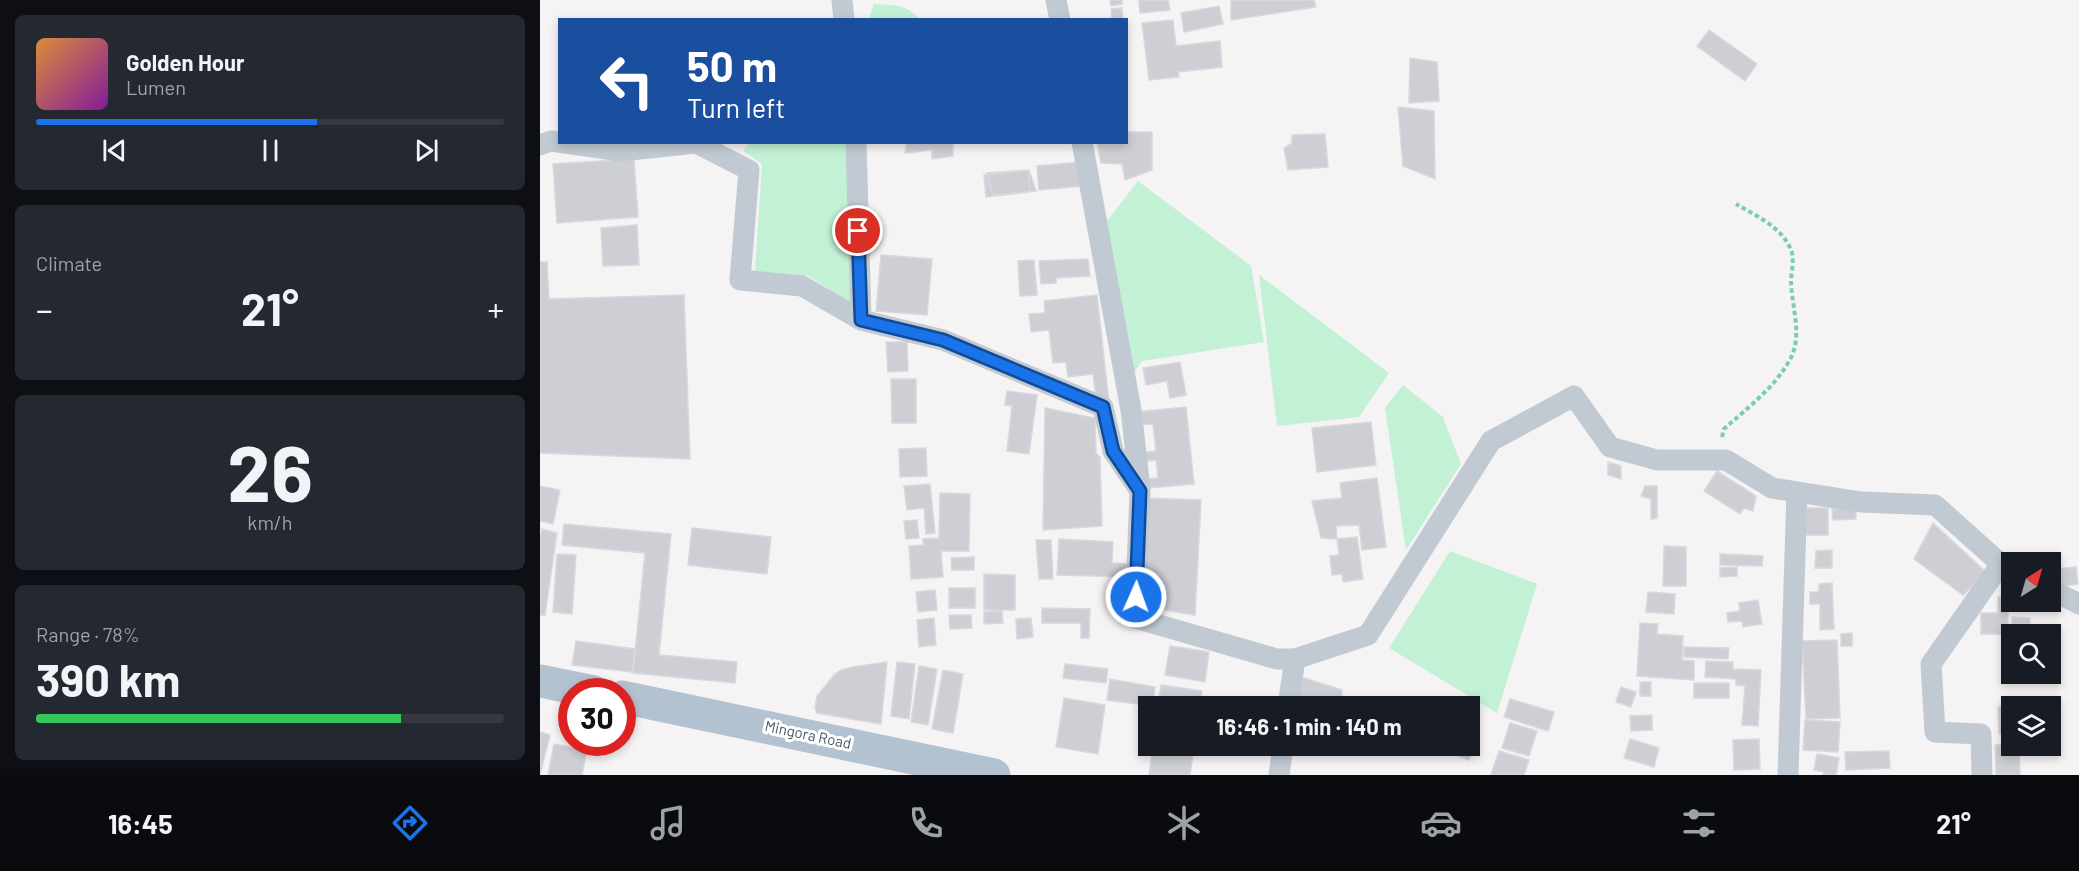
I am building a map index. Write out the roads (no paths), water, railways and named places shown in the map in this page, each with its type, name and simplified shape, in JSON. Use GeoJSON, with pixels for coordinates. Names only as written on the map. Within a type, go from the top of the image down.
{"type":"FeatureCollection","features":[{"type":"Feature","properties":{"kind":"main road"},"geometry":{"type":"LineString","coordinates":[[540,681],[558,685]]}},
{"type":"Feature","properties":{"kind":"main road","name":"Mingora Road"},"geometry":{"type":"LineString","coordinates":[[636,700],[994,775]]}},
{"type":"Feature","properties":{"kind":"street"},"geometry":{"type":"LineString","coordinates":[[842,0],[844,18]]}},
{"type":"Feature","properties":{"kind":"street"},"geometry":{"type":"LineString","coordinates":[[1056,0],[1060,18]]}},
{"type":"Feature","properties":{"kind":"street"},"geometry":{"type":"LineString","coordinates":[[540,145],[551,141],[558,142]]}},
{"type":"Feature","properties":{"kind":"street"},"geometry":{"type":"LineString","coordinates":[[572,144],[621,151],[687,144]]}},
{"type":"Feature","properties":{"kind":"street"},"geometry":{"type":"LineString","coordinates":[[698,144],[749,170],[740,280],[802,286],[861,320],[943,340],[1103,407],[1113,451],[1140,491]]}},
{"type":"Feature","properties":{"kind":"street"},"geometry":{"type":"LineString","coordinates":[[856,144],[861,320]]}},
{"type":"Feature","properties":{"kind":"street"},"geometry":{"type":"LineString","coordinates":[[1082,144],[1131,410],[1140,491],[1135,618],[1277,659],[1295,659],[1368,635],[1491,441],[1574,396],[1610,447],[1657,460],[1726,460],[1772,488],[1861,502],[1935,505],[2001,562]]}},
{"type":"Feature","properties":{"kind":"street"},"geometry":{"type":"LineString","coordinates":[[1788,775],[1797,492]]}},
{"type":"Feature","properties":{"kind":"street"},"geometry":{"type":"LineString","coordinates":[[1982,775],[1981,734],[1935,732],[1931,664],[2001,573]]}},
{"type":"Feature","properties":{"kind":"street"},"geometry":{"type":"LineString","coordinates":[[2061,595],[2079,604]]}},
{"type":"Feature","properties":{"kind":"street"},"geometry":{"type":"LineString","coordinates":[[1289,696],[1295,659]]}},
{"type":"Feature","properties":{"kind":"street"},"geometry":{"type":"LineString","coordinates":[[1279,775],[1282,756]]}}]}
